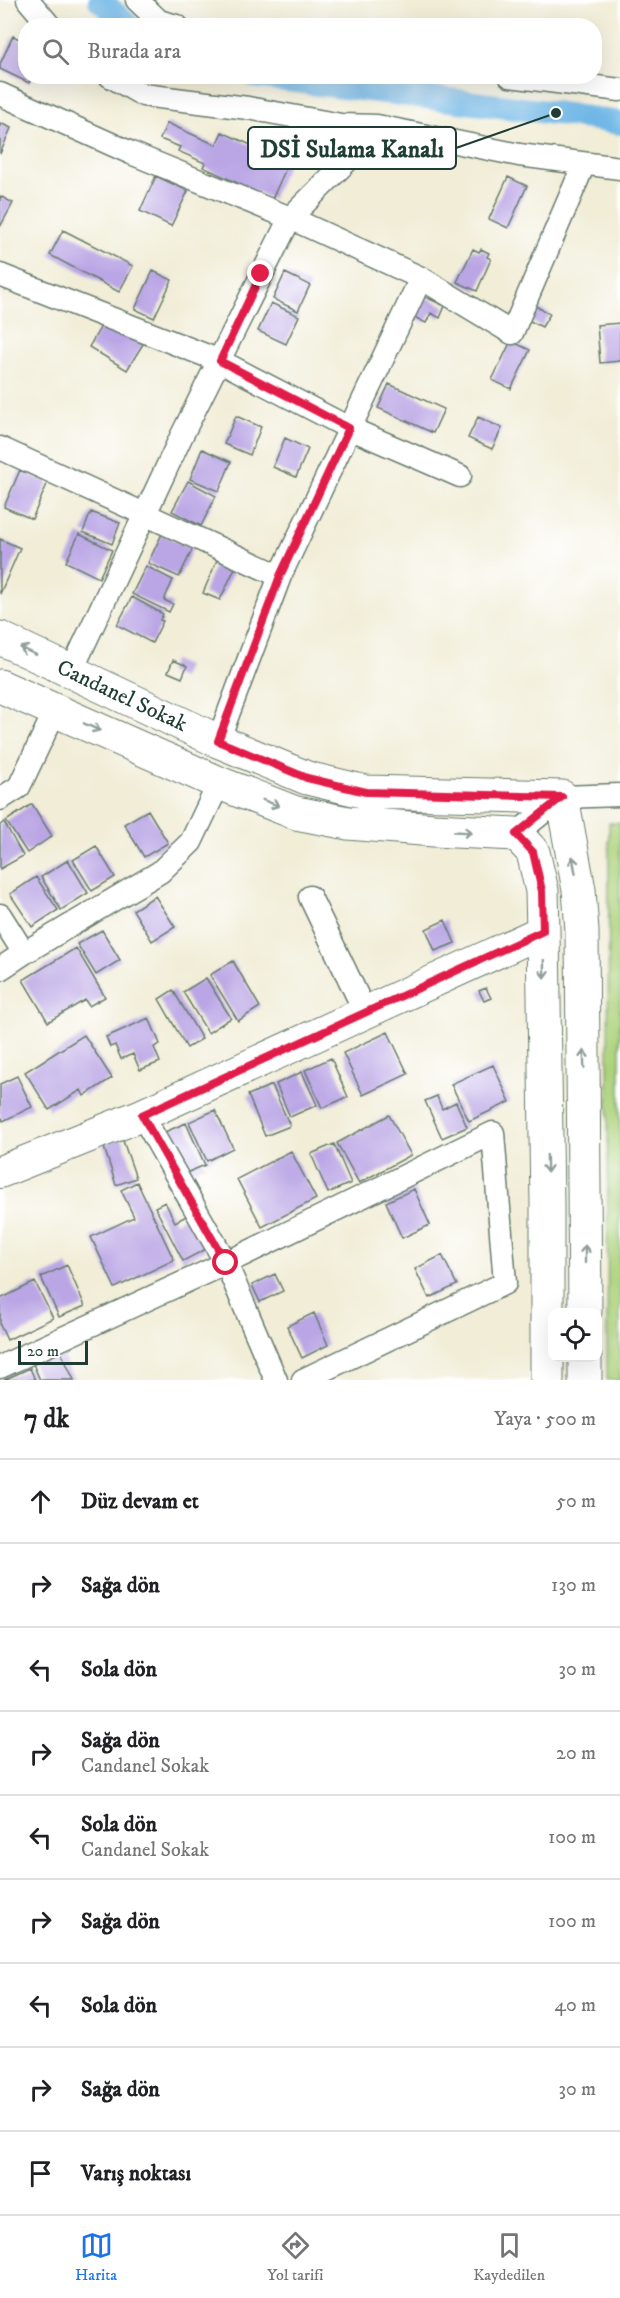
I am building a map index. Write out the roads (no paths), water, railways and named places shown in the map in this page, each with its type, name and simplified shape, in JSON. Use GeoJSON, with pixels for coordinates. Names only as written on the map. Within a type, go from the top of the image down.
{"type":"FeatureCollection","features":[{"type":"Feature","properties":{"kind":"main road","name":"Candanel Sokak"},"geometry":{"type":"LineString","coordinates":[[0,638],[218,741],[307,778],[366,792],[562,797]]}},
{"type":"Feature","properties":{"kind":"main road"},"geometry":{"type":"LineString","coordinates":[[0,686],[219,783],[296,813],[348,823],[516,834],[533,852],[542,891],[547,1380]]}},
{"type":"Feature","properties":{"kind":"main road"},"geometry":{"type":"LineString","coordinates":[[562,797],[579,890],[582,931],[585,1308]]}},
{"type":"Feature","properties":{"kind":"main road"},"geometry":{"type":"LineString","coordinates":[[585,1362],[585,1380]]}},
{"type":"Feature","properties":{"kind":"street"},"geometry":{"type":"LineString","coordinates":[[27,0],[43,18]]}},
{"type":"Feature","properties":{"kind":"street"},"geometry":{"type":"LineString","coordinates":[[137,0],[156,18]]}},
{"type":"Feature","properties":{"kind":"street"},"geometry":{"type":"LineString","coordinates":[[123,84],[142,95],[248,108],[340,125],[377,126],[519,155],[620,168]]}},
{"type":"Feature","properties":{"kind":"street"},"geometry":{"type":"LineString","coordinates":[[573,84],[620,90]]}},
{"type":"Feature","properties":{"kind":"street"},"geometry":{"type":"LineString","coordinates":[[0,94],[131,153],[290,218],[421,278],[512,333],[584,164]]}},
{"type":"Feature","properties":{"kind":"street"},"geometry":{"type":"LineString","coordinates":[[71,672],[145,513],[290,218],[346,162],[377,126]]}},
{"type":"Feature","properties":{"kind":"street"},"geometry":{"type":"LineString","coordinates":[[0,275],[220,361],[349,428],[460,476]]}},
{"type":"Feature","properties":{"kind":"street"},"geometry":{"type":"LineString","coordinates":[[218,741],[280,576],[421,278]]}},
{"type":"Feature","properties":{"kind":"street"},"geometry":{"type":"LineString","coordinates":[[0,448],[280,576]]}},
{"type":"Feature","properties":{"kind":"street"},"geometry":{"type":"LineString","coordinates":[[0,799],[19,787],[55,711]]}},
{"type":"Feature","properties":{"kind":"street"},"geometry":{"type":"LineString","coordinates":[[0,969],[24,952],[160,872],[191,842],[219,783]]}},
{"type":"Feature","properties":{"kind":"street","name":"Candanel Sokak"},"geometry":{"type":"LineString","coordinates":[[562,797],[620,795]]}},
{"type":"Feature","properties":{"kind":"street"},"geometry":{"type":"LineString","coordinates":[[516,834],[562,797]]}},
{"type":"Feature","properties":{"kind":"street"},"geometry":{"type":"LineString","coordinates":[[310,897],[365,1012]]}},
{"type":"Feature","properties":{"kind":"street"},"geometry":{"type":"LineString","coordinates":[[0,915],[24,952]]}},
{"type":"Feature","properties":{"kind":"street"},"geometry":{"type":"LineString","coordinates":[[0,1173],[142,1115],[543,931]]}},
{"type":"Feature","properties":{"kind":"street"},"geometry":{"type":"LineString","coordinates":[[142,1115],[226,1263],[276,1380]]}},
{"type":"Feature","properties":{"kind":"street"},"geometry":{"type":"LineString","coordinates":[[0,1367],[226,1263],[493,1133],[505,1283],[303,1380]]}},
{"type":"Feature","properties":{"kind":"waterway"},"geometry":{"type":"LineString","coordinates":[[100,0],[120,18]]}},
{"type":"Feature","properties":{"kind":"waterway"},"geometry":{"type":"LineString","coordinates":[[320,84],[620,123]]}},
{"type":"Feature","properties":{"kind":"place","name":"DSİ Sulama Kanalı"},"geometry":{"type":"Point","coordinates":[556,113]}}]}
